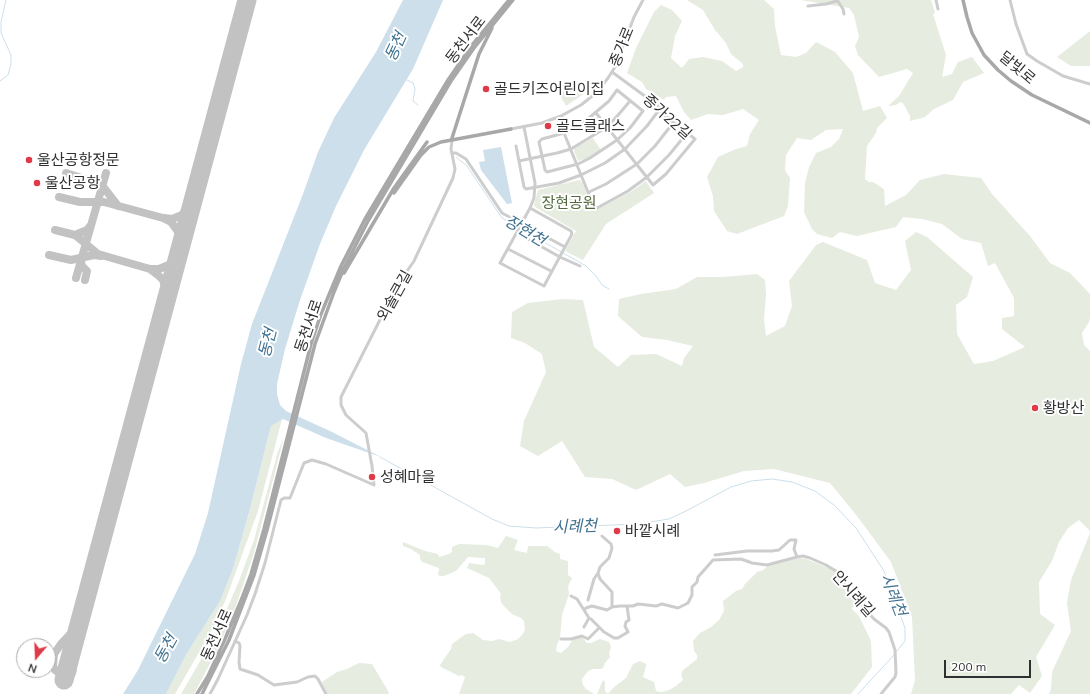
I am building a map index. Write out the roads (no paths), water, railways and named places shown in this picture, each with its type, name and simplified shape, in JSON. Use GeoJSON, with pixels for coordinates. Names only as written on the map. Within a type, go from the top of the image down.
{"type":"FeatureCollection","features":[{"type":"Feature","properties":{"kind":"main road"},"geometry":{"type":"LineString","coordinates":[[490,22],[506,0]]}},
{"type":"Feature","properties":{"kind":"main road","name":"동천서로"},"geometry":{"type":"LineString","coordinates":[[299,398],[309,350],[321,314],[330,290],[352,242],[462,58],[509,0]]}},
{"type":"Feature","properties":{"kind":"main road","name":"동천서로"},"geometry":{"type":"LineString","coordinates":[[200,693],[229,640],[254,575],[266,536],[290,432],[315,344],[334,292],[355,244],[451,81],[474,48],[513,0]]}},
{"type":"Feature","properties":{"kind":"main road","name":"달빛로"},"geometry":{"type":"LineString","coordinates":[[963,0],[972,33],[984,55],[998,70],[1015,84],[1032,95],[1090,123]]}},
{"type":"Feature","properties":{"kind":"main road"},"geometry":{"type":"LineString","coordinates":[[452,139],[480,50],[500,15]]}},
{"type":"Feature","properties":{"kind":"main road"},"geometry":{"type":"LineString","coordinates":[[379,213],[424,152],[433,145],[511,129]]}},
{"type":"Feature","properties":{"kind":"main road"},"geometry":{"type":"LineString","coordinates":[[334,292],[398,182],[427,142]]}},
{"type":"Feature","properties":{"kind":"street","name":"종가로"},"geometry":{"type":"LineString","coordinates":[[511,129],[552,120],[581,105],[596,93],[612,72],[634,17],[643,0]]}},
{"type":"Feature","properties":{"kind":"street"},"geometry":{"type":"LineString","coordinates":[[808,6],[826,4],[837,0],[843,9],[844,14]]}},
{"type":"Feature","properties":{"kind":"street"},"geometry":{"type":"LineString","coordinates":[[936,0],[938,9]]}},
{"type":"Feature","properties":{"kind":"street","name":"달빛로"},"geometry":{"type":"LineString","coordinates":[[1010,0],[1027,54],[1037,62],[1063,76],[1090,84]]}},
{"type":"Feature","properties":{"kind":"street","name":"종가22길"},"geometry":{"type":"LineString","coordinates":[[612,72],[657,105],[659,110],[673,123],[695,139],[666,174],[653,185],[647,177]]}},
{"type":"Feature","properties":{"kind":"street"},"geometry":{"type":"LineString","coordinates":[[617,90],[630,101],[643,111],[630,128],[617,140],[578,164],[546,172],[539,142],[542,138],[564,133],[583,123],[609,101],[617,90]]}},
{"type":"Feature","properties":{"kind":"street"},"geometry":{"type":"LineString","coordinates":[[519,161],[542,157],[571,148],[606,127],[630,101]]}},
{"type":"Feature","properties":{"kind":"street"},"geometry":{"type":"LineString","coordinates":[[516,146],[524,187],[527,189],[559,183],[581,175],[605,163],[625,149],[647,126],[659,110]]}},
{"type":"Feature","properties":{"kind":"street"},"geometry":{"type":"LineString","coordinates":[[596,113],[647,177]]}},
{"type":"Feature","properties":{"kind":"street"},"geometry":{"type":"LineString","coordinates":[[589,192],[606,184],[637,164],[655,146],[673,123]]}},
{"type":"Feature","properties":{"kind":"street"},"geometry":{"type":"LineString","coordinates":[[524,127],[535,188],[534,198],[500,263],[544,286],[572,234],[571,231],[530,208]]}},
{"type":"Feature","properties":{"kind":"street"},"geometry":{"type":"LineString","coordinates":[[564,133],[578,164],[594,207],[597,208],[628,192],[647,177],[669,155],[687,133]]}},
{"type":"Feature","properties":{"kind":"street","name":"외솔큰길"},"geometry":{"type":"LineString","coordinates":[[236,641],[255,594],[265,563],[281,500],[284,498],[290,498],[304,463],[312,460],[326,464],[374,485],[366,434],[362,428],[346,415],[341,405],[341,397],[397,286],[414,261],[453,178],[455,168],[451,149],[452,139]]}},
{"type":"Feature","properties":{"kind":"street"},"geometry":{"type":"LineString","coordinates":[[452,153],[456,153],[466,158],[502,213],[565,248]]}},
{"type":"Feature","properties":{"kind":"street"},"geometry":{"type":"LineString","coordinates":[[517,232],[580,266]]}},
{"type":"Feature","properties":{"kind":"street"},"geometry":{"type":"LineString","coordinates":[[508,248],[551,271]]}},
{"type":"Feature","properties":{"kind":"street"},"geometry":{"type":"LineString","coordinates":[[588,600],[594,579],[600,567],[609,558],[612,548],[611,544],[602,536]]}},
{"type":"Feature","properties":{"kind":"street"},"geometry":{"type":"LineString","coordinates":[[715,555],[747,551],[779,550],[790,540],[796,540],[794,549],[797,557]]}},
{"type":"Feature","properties":{"kind":"street","name":"안시례길"},"geometry":{"type":"LineString","coordinates":[[627,606],[638,604],[656,606],[662,604],[678,608],[684,606],[691,598],[692,587],[697,582],[698,577],[713,560],[741,559],[752,563],[767,565],[803,556],[810,558],[836,571],[846,587],[874,619],[889,632],[895,650],[896,673],[895,677],[881,694]]}},
{"type":"Feature","properties":{"kind":"street"},"geometry":{"type":"LineString","coordinates":[[598,573],[600,579],[612,592],[612,607]]}},
{"type":"Feature","properties":{"kind":"street"},"geometry":{"type":"LineString","coordinates":[[571,596],[577,599],[589,618],[604,632],[614,638],[618,638],[628,632],[625,626],[626,622],[629,620],[627,606],[612,607],[607,610],[592,606],[584,610]]}},
{"type":"Feature","properties":{"kind":"street"},"geometry":{"type":"LineString","coordinates":[[584,627],[589,618]]}},
{"type":"Feature","properties":{"kind":"street"},"geometry":{"type":"LineString","coordinates":[[561,639],[571,639],[582,636],[588,639],[600,628]]}},
{"type":"Feature","properties":{"kind":"street"},"geometry":{"type":"LineString","coordinates":[[210,694],[236,641],[240,646],[240,669],[258,675],[273,684],[298,682],[314,676],[318,679],[326,694]]}},
{"type":"Feature","properties":{"kind":"water","name":"동천"},"geometry":{"type":"Polygon","coordinates":[[[403,0],[443,0],[413,69],[364,150],[336,206],[320,244],[300,300],[285,349],[277,384],[277,394],[280,405],[286,411],[381,457],[326,438],[283,419],[271,426],[233,569],[220,601],[186,655],[166,694],[123,694],[138,670],[195,554],[208,513],[241,364],[252,324],[318,152],[334,118],[376,52],[403,0]]]}},
{"type":"Feature","properties":{"kind":"water"},"geometry":{"type":"Polygon","coordinates":[[[501,147],[512,203],[507,204],[481,170],[479,162],[485,161],[483,150],[501,147]]]}},
{"type":"Feature","properties":{"kind":"waterway"},"geometry":{"type":"LineString","coordinates":[[0,81],[8,75],[11,64],[11,55],[1,33],[1,22],[6,0]]}},
{"type":"Feature","properties":{"kind":"waterway","name":"장현천"},"geometry":{"type":"LineString","coordinates":[[407,80],[413,83],[415,89],[413,101],[418,105]]}},
{"type":"Feature","properties":{"kind":"waterway","name":"장현천"},"geometry":{"type":"LineString","coordinates":[[456,157],[467,166],[502,218],[586,266],[596,276],[602,285],[609,289]]}},
{"type":"Feature","properties":{"kind":"waterway","name":"시례천"},"geometry":{"type":"LineString","coordinates":[[380,457],[492,519],[509,526],[536,528],[638,524],[669,519],[731,487],[751,481],[772,479],[792,482],[815,491],[834,505],[856,528],[884,571],[905,628],[905,641],[896,652]]}},
{"type":"Feature","properties":{"kind":"waterway","name":"시례천"},"geometry":{"type":"LineString","coordinates":[[858,694],[894,655]]}},
{"type":"Feature","properties":{"kind":"place","name":"골드키즈어린이집"},"geometry":{"type":"Point","coordinates":[486,89]}},
{"type":"Feature","properties":{"kind":"place","name":"골드클래스"},"geometry":{"type":"Point","coordinates":[548,126]}},
{"type":"Feature","properties":{"kind":"place","name":"울산공항정문"},"geometry":{"type":"Point","coordinates":[29,160]}},
{"type":"Feature","properties":{"kind":"place","name":"울산공항"},"geometry":{"type":"Point","coordinates":[37,183]}},
{"type":"Feature","properties":{"kind":"place","name":"황방산"},"geometry":{"type":"Point","coordinates":[1035,408]}},
{"type":"Feature","properties":{"kind":"place","name":"성혜마을"},"geometry":{"type":"Point","coordinates":[372,477]}},
{"type":"Feature","properties":{"kind":"place","name":"바깥시례"},"geometry":{"type":"Point","coordinates":[617,531]}},
{"type":"Feature","properties":{"kind":"park label","name":"장현공원"},"geometry":{"type":"Point","coordinates":[569,203]}}]}
